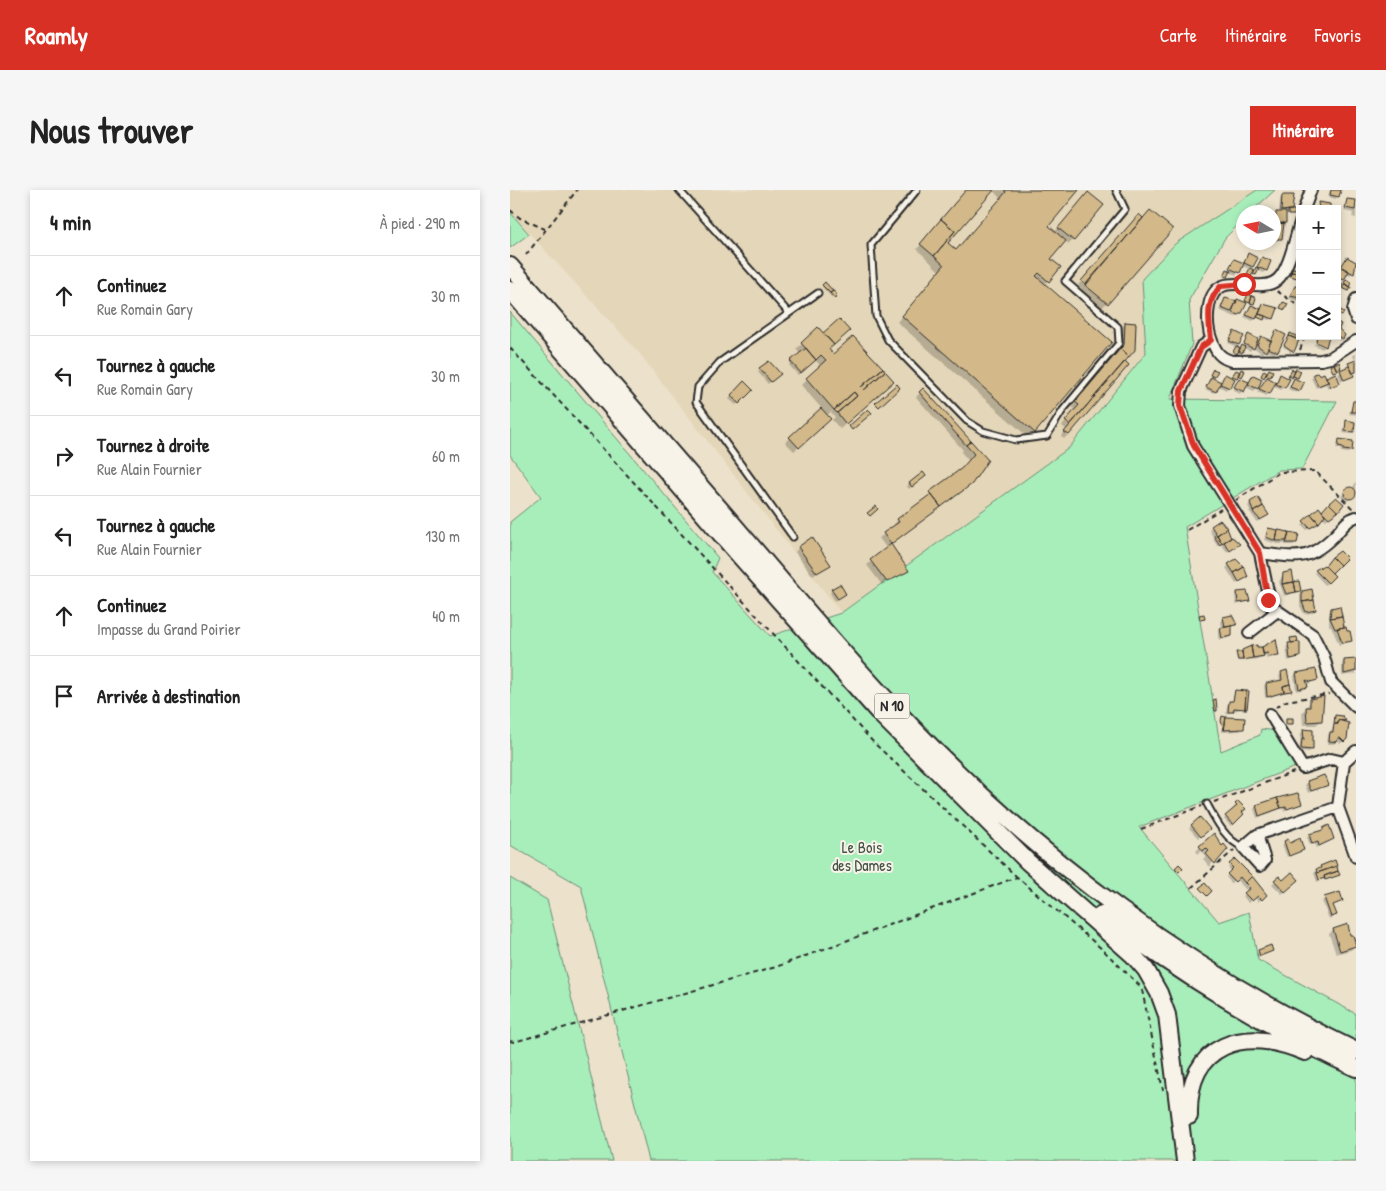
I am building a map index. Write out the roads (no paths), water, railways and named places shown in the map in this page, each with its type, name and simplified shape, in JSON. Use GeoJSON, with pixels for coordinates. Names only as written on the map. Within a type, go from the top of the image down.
{"type":"FeatureCollection","features":[{"type":"Feature","properties":{"kind":"highway","name":"N 10"},"geometry":{"type":"LineString","coordinates":[[510,266],[865,677],[970,784],[1045,850],[1138,921],[1264,1003],[1356,1051]]}},
{"type":"Feature","properties":{"kind":"highway","name":"N 10"},"geometry":{"type":"LineString","coordinates":[[510,290],[822,650],[888,722],[984,817],[1052,876],[1153,950],[1234,1002],[1328,1055],[1356,1068]]}},
{"type":"Feature","properties":{"kind":"highway"},"geometry":{"type":"LineString","coordinates":[[984,817],[1028,862],[1133,955],[1146,970],[1160,993],[1167,1015],[1186,1161]]}},
{"type":"Feature","properties":{"kind":"highway"},"geometry":{"type":"LineString","coordinates":[[1138,921],[1274,1000],[1356,1043]]}},
{"type":"Feature","properties":{"kind":"highway"},"geometry":{"type":"LineString","coordinates":[[1193,1161],[1189,1101],[1192,1085],[1204,1062],[1221,1047],[1242,1040],[1275,1042],[1356,1073]]}},
{"type":"Feature","properties":{"kind":"street"},"geometry":{"type":"LineString","coordinates":[[1305,205],[1311,190]]}},
{"type":"Feature","properties":{"kind":"street"},"geometry":{"type":"LineString","coordinates":[[1296,235],[1284,271],[1279,279],[1272,283],[1221,286],[1210,301],[1208,313],[1211,340],[1218,354],[1222,359],[1232,361],[1296,361],[1330,358],[1356,341]]}},
{"type":"Feature","properties":{"kind":"street"},"geometry":{"type":"LineString","coordinates":[[1356,299],[1353,310],[1356,319]]}},
{"type":"Feature","properties":{"kind":"street"},"geometry":{"type":"LineString","coordinates":[[1211,340],[1201,347],[1181,391],[1180,406],[1194,446],[1260,553],[1268,600],[1276,612],[1306,629],[1319,644],[1331,682],[1356,707]]}},
{"type":"Feature","properties":{"kind":"street"},"geometry":{"type":"LineString","coordinates":[[1260,553],[1304,557],[1324,546],[1349,521],[1356,517]]}},
{"type":"Feature","properties":{"kind":"street"},"geometry":{"type":"LineString","coordinates":[[1249,633],[1276,612]]}},
{"type":"Feature","properties":{"kind":"street"},"geometry":{"type":"LineString","coordinates":[[1270,714],[1303,768],[1331,759],[1344,762]]}},
{"type":"Feature","properties":{"kind":"street"},"geometry":{"type":"LineString","coordinates":[[1356,751],[1344,762],[1338,807],[1356,857]]}},
{"type":"Feature","properties":{"kind":"street"},"geometry":{"type":"LineString","coordinates":[[1257,835],[1266,860],[1260,866],[1241,846],[1257,835],[1338,807]]}},
{"type":"Feature","properties":{"kind":"lane"},"geometry":{"type":"LineString","coordinates":[[679,190],[788,312]]}},
{"type":"Feature","properties":{"kind":"lane"},"geometry":{"type":"LineString","coordinates":[[917,190],[871,245],[876,316],[888,340],[967,421],[983,431],[1016,440],[1047,436],[1064,410],[1120,343],[1118,327],[1065,281],[1125,209],[1116,190]]}},
{"type":"Feature","properties":{"kind":"lane"},"geometry":{"type":"LineString","coordinates":[[793,538],[696,402],[698,387],[720,362],[788,312],[818,293]]}},
{"type":"Feature","properties":{"kind":"lane"},"geometry":{"type":"LineString","coordinates":[[1207,804],[1218,823],[1241,846]]}},
{"type":"Feature","properties":{"kind":"park label","name":"Le Bois des Dames"},"geometry":{"type":"Point","coordinates":[862,856]}}]}
